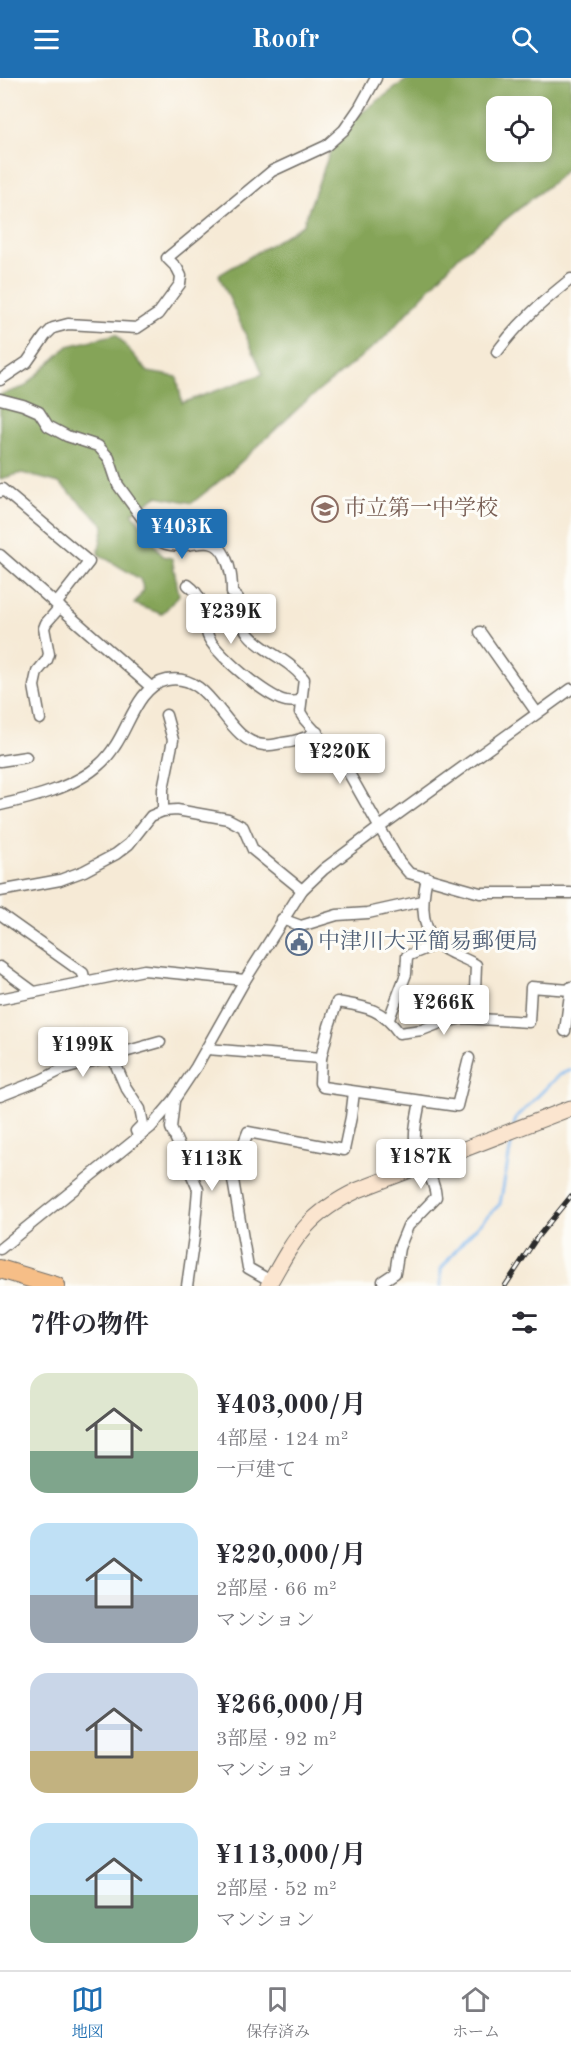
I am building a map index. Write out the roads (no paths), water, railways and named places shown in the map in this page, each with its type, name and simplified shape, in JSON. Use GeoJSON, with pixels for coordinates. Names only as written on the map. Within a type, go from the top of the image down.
{"type":"FeatureCollection","features":[{"type":"Feature","properties":{"kind":"highway"},"geometry":{"type":"LineString","coordinates":[[0,1269],[56,1286]]}},
{"type":"Feature","properties":{"kind":"street"},"geometry":{"type":"LineString","coordinates":[[0,380],[27,362],[53,328],[68,324],[137,328],[158,314],[180,284],[181,276],[177,268],[167,258],[272,171],[326,146],[344,130],[376,78]]}},
{"type":"Feature","properties":{"kind":"street"},"geometry":{"type":"LineString","coordinates":[[497,352],[529,313],[571,279]]}},
{"type":"Feature","properties":{"kind":"street"},"geometry":{"type":"LineString","coordinates":[[0,399],[39,412],[48,426],[67,436],[98,446],[110,458],[118,485],[163,544],[175,546],[212,543],[220,547],[230,567],[232,593],[238,598],[240,621],[256,642],[297,670],[304,679],[300,712],[342,761],[398,860],[409,873],[480,893],[571,893]]}},
{"type":"Feature","properties":{"kind":"street"},"geometry":{"type":"LineString","coordinates":[[0,492],[2,489],[89,562],[44,628],[49,654],[37,672],[34,686],[40,719]]}},
{"type":"Feature","properties":{"kind":"street"},"geometry":{"type":"LineString","coordinates":[[0,555],[151,687]]}},
{"type":"Feature","properties":{"kind":"street"},"geometry":{"type":"LineString","coordinates":[[188,585],[196,591],[200,598],[208,635],[213,646],[227,661],[274,696],[286,701],[301,701]]}},
{"type":"Feature","properties":{"kind":"street"},"geometry":{"type":"LineString","coordinates":[[480,632],[537,713]]}},
{"type":"Feature","properties":{"kind":"street"},"geometry":{"type":"LineString","coordinates":[[0,805],[44,795],[99,765],[115,747],[137,705],[151,687],[165,680],[183,679],[200,688],[244,737],[263,746],[290,742],[317,732]]}},
{"type":"Feature","properties":{"kind":"street"},"geometry":{"type":"LineString","coordinates":[[0,1249],[151,1127],[174,1100],[207,1049],[282,919],[302,890],[380,827],[571,689]]}},
{"type":"Feature","properties":{"kind":"street"},"geometry":{"type":"LineString","coordinates":[[163,811],[163,789],[173,740],[166,715]]}},
{"type":"Feature","properties":{"kind":"street"},"geometry":{"type":"LineString","coordinates":[[0,761],[26,757]]}},
{"type":"Feature","properties":{"kind":"street"},"geometry":{"type":"LineString","coordinates":[[0,891],[60,880],[84,871],[116,854],[129,844],[151,816],[163,811],[177,810],[228,819],[243,828],[253,850],[302,890]]}},
{"type":"Feature","properties":{"kind":"street"},"geometry":{"type":"LineString","coordinates":[[427,877],[422,901],[425,923],[447,950],[477,965],[474,1018]]}},
{"type":"Feature","properties":{"kind":"street"},"geometry":{"type":"LineString","coordinates":[[282,919],[301,926],[337,915],[368,913],[422,901]]}},
{"type":"Feature","properties":{"kind":"street"},"geometry":{"type":"LineString","coordinates":[[0,914],[83,973],[85,982]]}},
{"type":"Feature","properties":{"kind":"street"},"geometry":{"type":"LineString","coordinates":[[389,1019],[406,974],[407,956],[439,943]]}},
{"type":"Feature","properties":{"kind":"street"},"geometry":{"type":"LineString","coordinates":[[0,967],[34,992]]}},
{"type":"Feature","properties":{"kind":"street"},"geometry":{"type":"LineString","coordinates":[[0,999],[144,970],[245,980]]}},
{"type":"Feature","properties":{"kind":"street"},"geometry":{"type":"LineString","coordinates":[[469,1058],[457,1106],[323,1087],[320,1083],[321,1058],[337,1002],[363,1006],[389,1019],[399,1033],[474,1018],[529,1022],[531,987],[571,989],[565,1031]]}},
{"type":"Feature","properties":{"kind":"street"},"geometry":{"type":"LineString","coordinates":[[0,1096],[61,1070],[160,1042]]}},
{"type":"Feature","properties":{"kind":"street"},"geometry":{"type":"LineString","coordinates":[[207,1049],[321,1058]]}},
{"type":"Feature","properties":{"kind":"street"},"geometry":{"type":"LineString","coordinates":[[112,1056],[124,1086],[143,1117],[143,1124],[136,1131],[139,1137]]}},
{"type":"Feature","properties":{"kind":"street"},"geometry":{"type":"LineString","coordinates":[[354,1092],[344,1150],[248,1132],[232,1174],[248,1268],[269,1284],[290,1246],[319,1212],[334,1201],[571,1108]]}},
{"type":"Feature","properties":{"kind":"street"},"geometry":{"type":"LineString","coordinates":[[174,1100],[171,1128],[198,1189],[187,1286]]}},
{"type":"Feature","properties":{"kind":"street"},"geometry":{"type":"LineString","coordinates":[[383,1281],[395,1273],[399,1248],[408,1226],[436,1197],[435,1186],[415,1140],[420,1101]]}},
{"type":"Feature","properties":{"kind":"street"},"geometry":{"type":"LineString","coordinates":[[185,1160],[232,1174]]}},
{"type":"Feature","properties":{"kind":"waterway"},"geometry":{"type":"LineString","coordinates":[[514,1125],[516,1118],[559,1075],[571,1070]]}},
{"type":"Feature","properties":{"kind":"waterway"},"geometry":{"type":"LineString","coordinates":[[441,1286],[441,1269],[464,1240],[500,1204],[513,1135]]}},
{"type":"Feature","properties":{"kind":"railway"},"geometry":{"type":"LineString","coordinates":[[505,1286],[536,1239],[571,1196]]}},
{"type":"Feature","properties":{"kind":"place","name":"市立第一中学校"},"geometry":{"type":"Point","coordinates":[325,509]}},
{"type":"Feature","properties":{"kind":"place","name":"中津川大平簡易郵便局"},"geometry":{"type":"Point","coordinates":[299,942]}}]}
